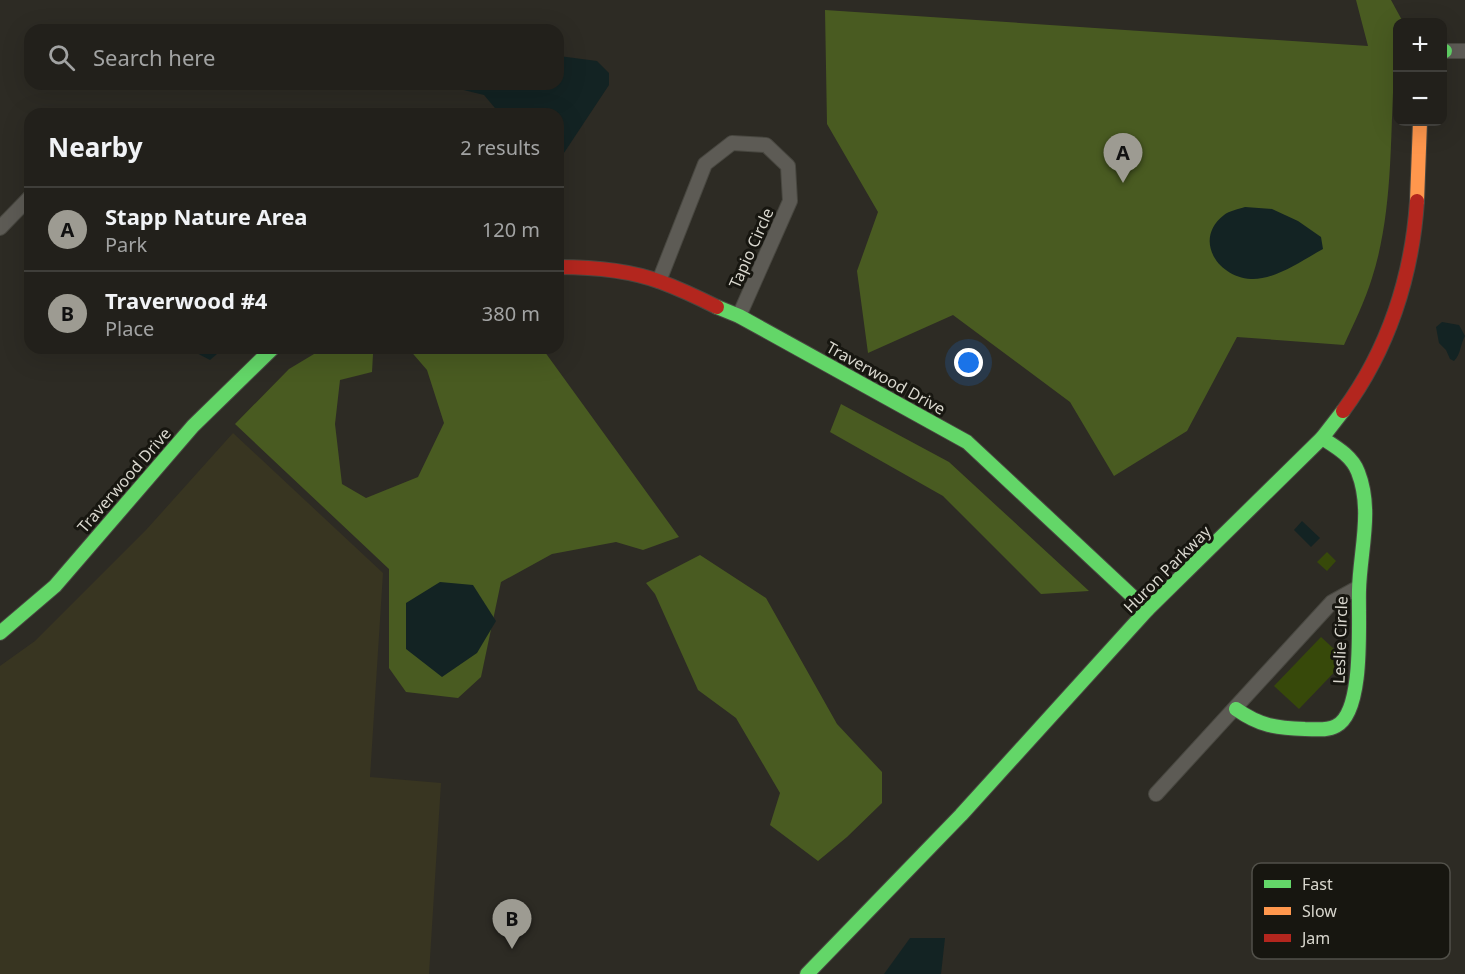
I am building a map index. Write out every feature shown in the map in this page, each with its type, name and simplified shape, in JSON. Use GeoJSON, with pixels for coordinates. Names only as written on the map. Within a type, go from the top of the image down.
{"type":"FeatureCollection","features":[{"type":"Feature","properties":{"kind":"street"},"geometry":{"type":"LineString","coordinates":[[1447,52],[1465,51]]}},
{"type":"Feature","properties":{"kind":"street","name":"Huron Parkway"},"geometry":{"type":"LineString","coordinates":[[807,974],[961,815],[1147,610],[1322,438],[1356,391],[1380,351],[1403,283],[1415,229],[1420,126]]}},
{"type":"Feature","properties":{"kind":"street","name":"Tapio Circle"},"geometry":{"type":"LineString","coordinates":[[659,281],[705,164],[732,143],[766,145],[788,166],[790,201],[740,316]]}},
{"type":"Feature","properties":{"kind":"street"},"geometry":{"type":"LineString","coordinates":[[0,228],[24,203]]}},
{"type":"Feature","properties":{"kind":"street","name":"Traverwood Drive"},"geometry":{"type":"LineString","coordinates":[[564,267],[618,272],[659,281],[740,316],[967,442],[1147,610]]}},
{"type":"Feature","properties":{"kind":"street","name":"Traverwood Drive"},"geometry":{"type":"LineString","coordinates":[[0,633],[55,586],[193,426],[267,354]]}},
{"type":"Feature","properties":{"kind":"street","name":"Leslie Circle"},"geometry":{"type":"LineString","coordinates":[[1236,709],[1256,724],[1277,729],[1325,729],[1341,724],[1351,708],[1357,681],[1359,587],[1365,526],[1363,494],[1358,470],[1343,451],[1322,438]]}},
{"type":"Feature","properties":{"kind":"street","name":"Leslie Circle"},"geometry":{"type":"LineString","coordinates":[[1156,794],[1332,602],[1359,587]]}},
{"type":"Feature","properties":{"kind":"shaded area"},"geometry":{"type":"Polygon","coordinates":[[[564,57],[597,61],[609,73],[609,85],[564,153],[564,108],[495,108],[484,95],[464,90],[564,90],[564,57]]]}},
{"type":"Feature","properties":{"kind":"shaded area"},"geometry":{"type":"Polygon","coordinates":[[[1245,207],[1272,209],[1298,221],[1321,237],[1323,249],[1270,276],[1251,279],[1228,272],[1213,255],[1210,235],[1224,215],[1245,207]]]}},
{"type":"Feature","properties":{"kind":"shaded area"},"geometry":{"type":"Polygon","coordinates":[[[1442,322],[1459,325],[1465,336],[1454,361],[1439,343],[1436,327],[1442,322]]]}},
{"type":"Feature","properties":{"kind":"shaded area"},"geometry":{"type":"Polygon","coordinates":[[[198,354],[217,354],[210,360],[198,354]]]}},
{"type":"Feature","properties":{"kind":"shaded area"},"geometry":{"type":"Polygon","coordinates":[[[233,433],[383,573],[370,777],[441,783],[429,974],[0,974],[0,666],[35,641],[146,530],[233,433]]]}},
{"type":"Feature","properties":{"kind":"shaded area"},"geometry":{"type":"Polygon","coordinates":[[[1302,521],[1320,538],[1311,547],[1294,530],[1302,521]]]}},
{"type":"Feature","properties":{"kind":"shaded area"},"geometry":{"type":"Polygon","coordinates":[[[440,582],[473,585],[496,621],[477,653],[442,677],[406,649],[406,603],[440,582]]]}},
{"type":"Feature","properties":{"kind":"shaded area"},"geometry":{"type":"Polygon","coordinates":[[[910,938],[945,938],[941,974],[884,974],[910,938]]]}},
{"type":"Feature","properties":{"kind":"green space"},"geometry":{"type":"Polygon","coordinates":[[[1356,0],[1391,0],[1401,18],[1393,18],[1393,94],[1384,228],[1369,287],[1344,345],[1237,337],[1187,431],[1114,476],[1070,402],[953,315],[868,353],[857,271],[878,212],[827,124],[825,10],[1368,46],[1356,0]]]}},
{"type":"Feature","properties":{"kind":"green space"},"geometry":{"type":"Polygon","coordinates":[[[314,354],[373,354],[372,372],[340,380],[335,424],[342,484],[366,498],[418,477],[444,423],[427,370],[413,354],[546,354],[679,537],[643,550],[616,542],[552,554],[501,582],[481,677],[458,698],[406,692],[389,668],[389,569],[235,424],[289,369],[314,354]]]}},
{"type":"Feature","properties":{"kind":"green space"},"geometry":{"type":"Polygon","coordinates":[[[841,404],[949,462],[1089,591],[1041,594],[943,496],[830,432],[841,404]]]}},
{"type":"Feature","properties":{"kind":"green space"},"geometry":{"type":"Polygon","coordinates":[[[1327,552],[1336,561],[1327,571],[1317,562],[1327,552]]]}},
{"type":"Feature","properties":{"kind":"green space"},"geometry":{"type":"Polygon","coordinates":[[[700,555],[766,598],[837,724],[882,772],[882,803],[818,861],[770,825],[780,793],[736,718],[698,690],[655,594],[646,583],[700,555]]]}},
{"type":"Feature","properties":{"kind":"green space"},"geometry":{"type":"Polygon","coordinates":[[[1321,637],[1346,660],[1299,709],[1274,686],[1321,637]]]}},
{"type":"Feature","properties":{"kind":"traffic: fast"},"geometry":{"type":"LineString","coordinates":[[717,307],[739,316],[967,442],[1147,610]]}},
{"type":"Feature","properties":{"kind":"traffic: fast"},"geometry":{"type":"LineString","coordinates":[[0,633],[55,586],[193,426],[267,354]]}},
{"type":"Feature","properties":{"kind":"traffic: fast"},"geometry":{"type":"LineString","coordinates":[[807,974],[961,815],[1147,610],[1322,438],[1343,411]]}},
{"type":"Feature","properties":{"kind":"traffic: fast"},"geometry":{"type":"LineString","coordinates":[[1236,709],[1269,725],[1285,728],[1329,729],[1345,717],[1352,703],[1358,664],[1359,590],[1365,501],[1358,472],[1352,461],[1322,438]]}},
{"type":"Feature","properties":{"kind":"traffic: slow"},"geometry":{"type":"LineString","coordinates":[[1417,201],[1420,126]]}},
{"type":"Feature","properties":{"kind":"traffic: jam"},"geometry":{"type":"LineString","coordinates":[[1343,411],[1373,363],[1395,312],[1410,257],[1417,201]]}},
{"type":"Feature","properties":{"kind":"traffic: jam"},"geometry":{"type":"LineString","coordinates":[[564,267],[623,272],[649,278],[717,307]]}},
{"type":"Feature","properties":{"kind":"place","name":"Stapp Nature Area"},"geometry":{"type":"Point","coordinates":[1123,183]}},
{"type":"Feature","properties":{"kind":"place","name":"Traverwood #4"},"geometry":{"type":"Point","coordinates":[512,949]}}]}
